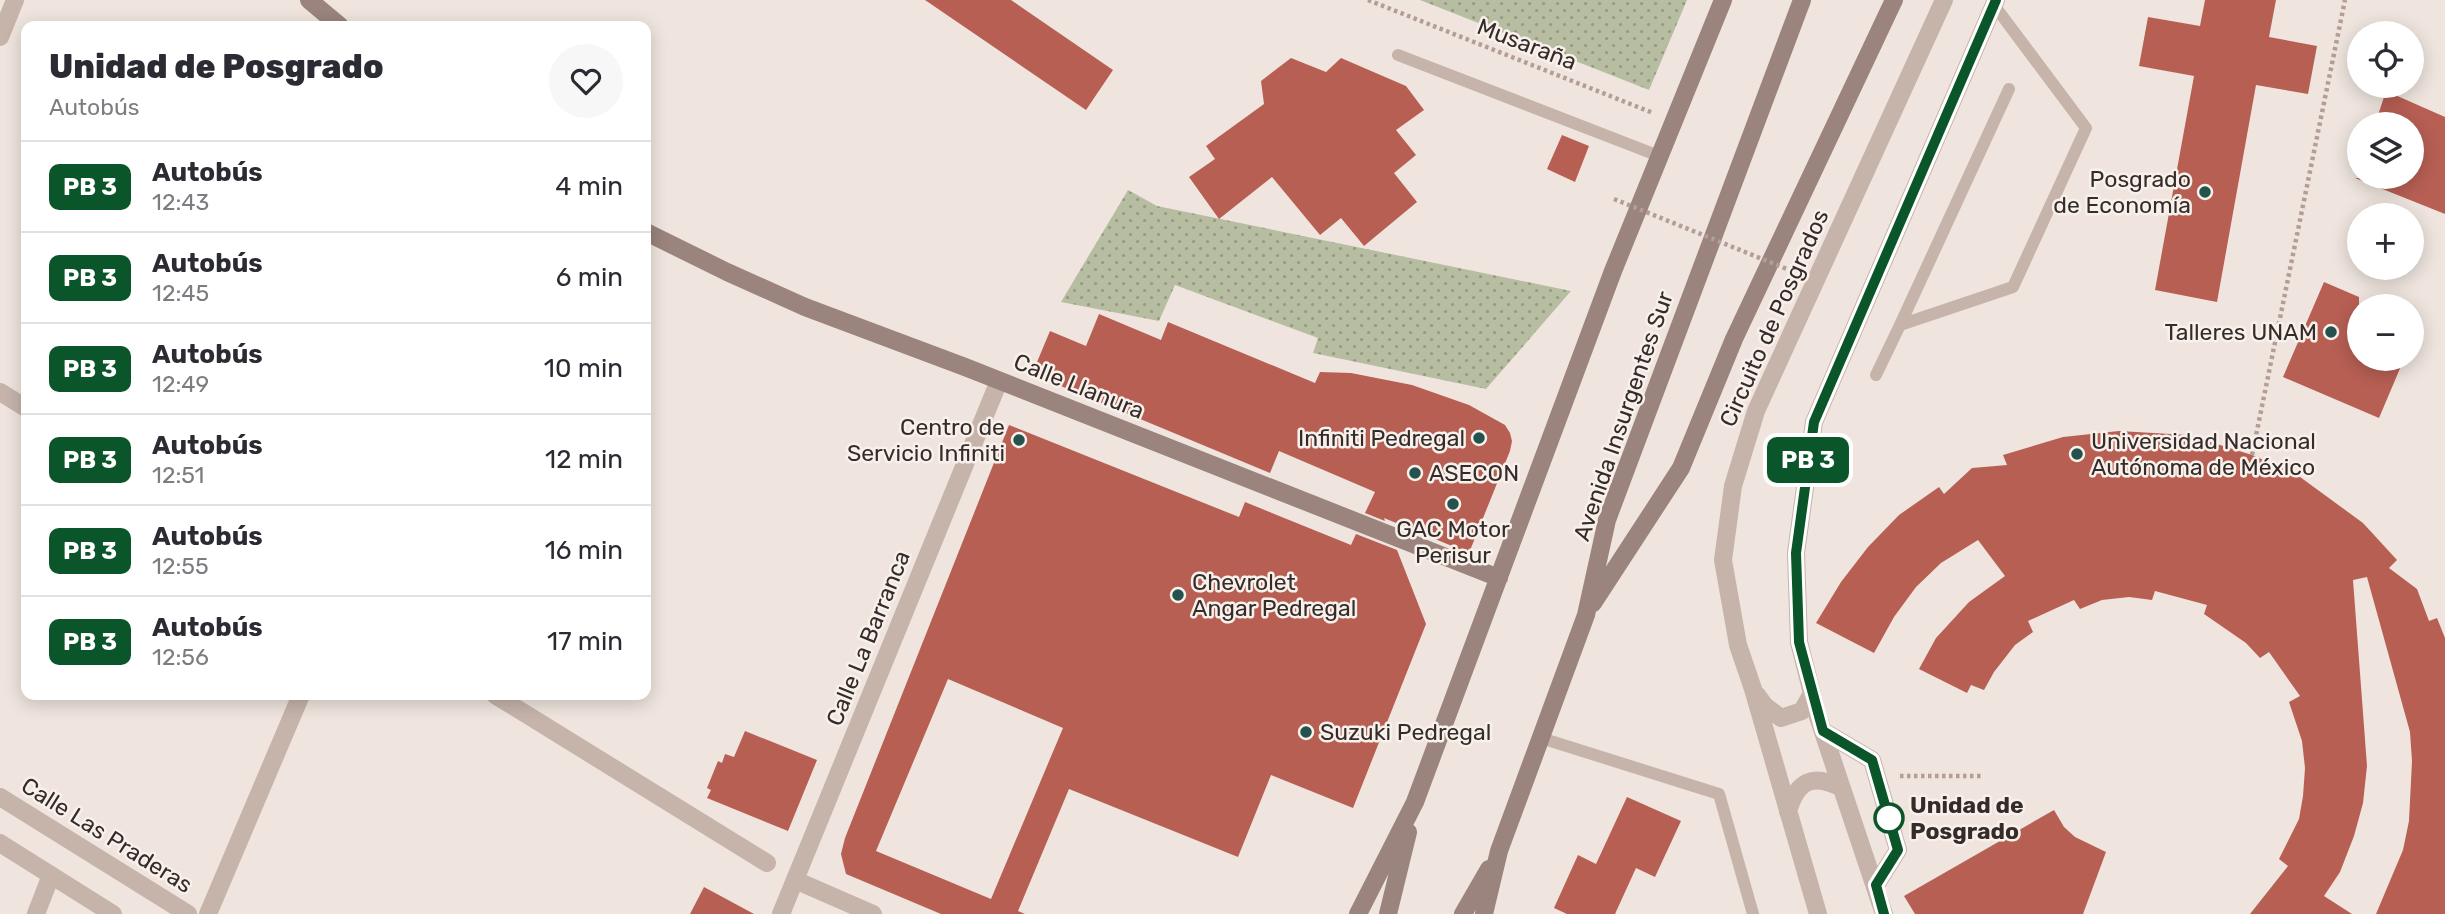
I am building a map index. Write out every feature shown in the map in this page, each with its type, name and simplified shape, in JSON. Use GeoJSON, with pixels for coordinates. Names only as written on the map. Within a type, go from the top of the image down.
{"type":"FeatureCollection","features":[{"type":"Feature","properties":{"kind":"main road"},"geometry":{"type":"LineString","coordinates":[[309,0],[334,21]]}},
{"type":"Feature","properties":{"kind":"main road"},"geometry":{"type":"LineString","coordinates":[[1358,914],[1415,802],[1604,295],[1723,0]]}},
{"type":"Feature","properties":{"kind":"main road","name":"Avenida Insurgentes Sur"},"geometry":{"type":"LineString","coordinates":[[1483,914],[1499,851],[1586,615],[1607,520],[1802,0]]}},
{"type":"Feature","properties":{"kind":"main road"},"geometry":{"type":"LineString","coordinates":[[1586,615],[1681,468],[1734,339],[1894,0]]}},
{"type":"Feature","properties":{"kind":"main road","name":"Calle Llanura"},"geometry":{"type":"LineString","coordinates":[[651,234],[805,307],[1499,578]]}},
{"type":"Feature","properties":{"kind":"main road"},"geometry":{"type":"LineString","coordinates":[[1388,914],[1415,802]]}},
{"type":"Feature","properties":{"kind":"main road","name":"Avenida Insurgentes Sur"},"geometry":{"type":"LineString","coordinates":[[1463,914],[1499,851]]}},
{"type":"Feature","properties":{"kind":"street"},"geometry":{"type":"LineString","coordinates":[[0,37],[15,0]]}},
{"type":"Feature","properties":{"kind":"street","name":"Circuito de Posgrados"},"geometry":{"type":"LineString","coordinates":[[1818,914],[1738,645],[1723,560],[1732,486],[1756,411],[1944,0]]}},
{"type":"Feature","properties":{"kind":"street"},"geometry":{"type":"LineString","coordinates":[[1884,914],[1823,731],[1799,642],[1796,553],[1814,422],[1993,2]]}},
{"type":"Feature","properties":{"kind":"street","name":"Calle La Barranca"},"geometry":{"type":"LineString","coordinates":[[781,914],[999,381]]}},
{"type":"Feature","properties":{"kind":"street"},"geometry":{"type":"LineString","coordinates":[[0,392],[21,405]]}},
{"type":"Feature","properties":{"kind":"street"},"geometry":{"type":"LineString","coordinates":[[1753,690],[1765,706],[1782,718],[1802,711],[1812,693]]}},
{"type":"Feature","properties":{"kind":"street"},"geometry":{"type":"LineString","coordinates":[[208,914],[299,700]]}},
{"type":"Feature","properties":{"kind":"street"},"geometry":{"type":"LineString","coordinates":[[503,700],[766,863]]}},
{"type":"Feature","properties":{"kind":"street"},"geometry":{"type":"LineString","coordinates":[[1823,731],[1872,760],[1898,850],[1876,885]]}},
{"type":"Feature","properties":{"kind":"street"},"geometry":{"type":"LineString","coordinates":[[1788,812],[1793,794],[1807,782],[1826,780],[1842,788]]}},
{"type":"Feature","properties":{"kind":"street","name":"Calle Las Praderas"},"geometry":{"type":"LineString","coordinates":[[0,797],[188,914]]}},
{"type":"Feature","properties":{"kind":"street"},"geometry":{"type":"LineString","coordinates":[[0,843],[113,914]]}},
{"type":"Feature","properties":{"kind":"street"},"geometry":{"type":"LineString","coordinates":[[36,914],[51,875]]}},
{"type":"Feature","properties":{"kind":"street"},"geometry":{"type":"LineString","coordinates":[[795,880],[873,914]]}},
{"type":"Feature","properties":{"kind":"lane"},"geometry":{"type":"LineString","coordinates":[[1900,325],[2013,287],[2086,128],[1993,2]]}},
{"type":"Feature","properties":{"kind":"lane"},"geometry":{"type":"LineString","coordinates":[[1398,55],[1659,156]]}},
{"type":"Feature","properties":{"kind":"lane"},"geometry":{"type":"LineString","coordinates":[[1876,375],[2009,89]]}},
{"type":"Feature","properties":{"kind":"lane"},"geometry":{"type":"LineString","coordinates":[[1541,738],[1719,794],[1753,914]]}},
{"type":"Feature","properties":{"kind":"path","name":"Musaraña"},"geometry":{"type":"LineString","coordinates":[[1368,0],[1650,111],[1672,126]]}},
{"type":"Feature","properties":{"kind":"path"},"geometry":{"type":"LineString","coordinates":[[2252,455],[2345,0]]}},
{"type":"Feature","properties":{"kind":"path"},"geometry":{"type":"LineString","coordinates":[[1614,199],[1787,269]]}},
{"type":"Feature","properties":{"kind":"path"},"geometry":{"type":"LineString","coordinates":[[1877,776],[1983,776]]}},
{"type":"Feature","properties":{"kind":"green space"},"geometry":{"type":"Polygon","coordinates":[[[1420,0],[1687,0],[1649,90],[1420,0]]]}},
{"type":"Feature","properties":{"kind":"green space"},"geometry":{"type":"Polygon","coordinates":[[[1128,190],[1157,206],[1571,291],[1486,389],[1313,353],[1318,338],[1175,285],[1159,321],[1061,302],[1128,190]]]}},
{"type":"Feature","properties":{"kind":"building"},"geometry":{"type":"Polygon","coordinates":[[[925,0],[1011,0],[1113,70],[1086,110],[925,0]]]}},
{"type":"Feature","properties":{"kind":"building","name":"Posgrado de Economía"},"geometry":{"type":"Polygon","coordinates":[[[2205,0],[2276,0],[2269,37],[2317,46],[2308,94],[2256,85],[2217,302],[2155,290],[2194,76],[2139,66],[2148,17],[2200,26],[2205,0]]]}},
{"type":"Feature","properties":{"kind":"building"},"geometry":{"type":"Polygon","coordinates":[[[1291,58],[1326,72],[1341,58],[1406,86],[1424,110],[1396,130],[1416,155],[1394,173],[1417,202],[1364,246],[1341,218],[1320,235],[1272,177],[1219,219],[1189,177],[1215,159],[1206,146],[1264,104],[1261,81],[1291,58]]]}},
{"type":"Feature","properties":{"kind":"building"},"geometry":{"type":"Polygon","coordinates":[[[2384,98],[2402,98],[2445,117],[2445,214],[2424,206],[2424,203],[2382,189],[2424,189],[2424,112],[2379,112],[2384,98]]]}},
{"type":"Feature","properties":{"kind":"building"},"geometry":{"type":"Polygon","coordinates":[[[1562,135],[1589,146],[1575,182],[1547,169],[1562,135]]]}},
{"type":"Feature","properties":{"kind":"building","name":"Talleres UNAM"},"geometry":{"type":"Polygon","coordinates":[[[2324,282],[2352,294],[2347,294],[2347,371],[2399,371],[2379,418],[2283,377],[2324,282]]]}},
{"type":"Feature","properties":{"kind":"building"},"geometry":{"type":"Polygon","coordinates":[[[1099,314],[1161,340],[1168,322],[1315,383],[1320,372],[1351,373],[1412,385],[1469,405],[1505,425],[1512,441],[1510,451],[1469,553],[1384,518],[1385,521],[1365,513],[1375,492],[1279,451],[1270,473],[1032,374],[1050,331],[1086,346],[1099,314]]]}},
{"type":"Feature","properties":{"kind":"building","name":"Chevrolet Angar Pedregal"},"geometry":{"type":"Polygon","coordinates":[[[1009,425],[1239,517],[1245,502],[1351,545],[1356,534],[1397,550],[1426,624],[1353,808],[1271,775],[1238,857],[1069,789],[1018,911],[1025,914],[941,914],[846,874],[841,854],[845,838],[1009,425]],[[948,679],[876,851],[991,899],[1063,728],[948,679]]]}},
{"type":"Feature","properties":{"kind":"building"},"geometry":{"type":"Polygon","coordinates":[[[2119,431],[2188,435],[2252,455],[2296,474],[2363,523],[2397,560],[2389,568],[2417,589],[2429,621],[2437,618],[2445,638],[2445,914],[2376,914],[2403,850],[2409,821],[2412,761],[2410,732],[2367,577],[2353,580],[2367,766],[2363,803],[2340,872],[2324,896],[2352,914],[2250,914],[2288,866],[2279,859],[2299,819],[2305,768],[2302,741],[2289,702],[2300,696],[2269,652],[2260,658],[2246,643],[2204,614],[2207,605],[2155,591],[2152,600],[2129,597],[2102,600],[2080,609],[2074,600],[2028,621],[2033,632],[2015,645],[1984,690],[1971,685],[1967,693],[1919,669],[1936,638],[1969,602],[2005,576],[1978,540],[1941,563],[1916,587],[1894,617],[1874,653],[1816,623],[1841,582],[1868,547],[1899,515],[1939,487],[1944,494],[1972,468],[2007,465],[2003,455],[2063,437],[2119,431]]]}},
{"type":"Feature","properties":{"kind":"building"},"geometry":{"type":"Polygon","coordinates":[[[745,731],[817,760],[788,831],[707,798],[711,790],[707,788],[718,761],[722,763],[725,754],[734,757],[745,731]]]}},
{"type":"Feature","properties":{"kind":"building"},"geometry":{"type":"Polygon","coordinates":[[[1627,797],[1681,821],[1655,877],[1636,868],[1615,914],[1567,914],[1554,908],[1578,855],[1596,864],[1627,797]]]}},
{"type":"Feature","properties":{"kind":"building"},"geometry":{"type":"Polygon","coordinates":[[[2054,810],[2064,827],[2075,837],[2106,852],[2083,914],[1915,914],[1904,896],[2054,810]]]}},
{"type":"Feature","properties":{"kind":"building"},"geometry":{"type":"Polygon","coordinates":[[[704,887],[754,914],[690,914],[704,887]]]}},
{"type":"Feature","properties":{"kind":"bus line"},"geometry":{"type":"LineString","coordinates":[[1884,914],[1876,885],[1898,850],[1872,760],[1823,731],[1818,717],[1799,642],[1796,553],[1814,422],[1996,0]]}},
{"type":"Feature","properties":{"kind":"place","name":"Posgrado de Economía"},"geometry":{"type":"Point","coordinates":[2205,192]}},
{"type":"Feature","properties":{"kind":"place","name":"Talleres UNAM"},"geometry":{"type":"Point","coordinates":[2331,332]}},
{"type":"Feature","properties":{"kind":"place","name":"Infiniti Pedregal"},"geometry":{"type":"Point","coordinates":[1479,438]}},
{"type":"Feature","properties":{"kind":"place","name":"Centro de Servicio Infiniti"},"geometry":{"type":"Point","coordinates":[1019,440]}},
{"type":"Feature","properties":{"kind":"place","name":"Universidad Nacional Autónoma de México"},"geometry":{"type":"Point","coordinates":[2077,454]}},
{"type":"Feature","properties":{"kind":"place","name":"ASECON"},"geometry":{"type":"Point","coordinates":[1415,473]}},
{"type":"Feature","properties":{"kind":"place","name":"GAC Motor Perisur"},"geometry":{"type":"Point","coordinates":[1453,504]}},
{"type":"Feature","properties":{"kind":"place","name":"Chevrolet Angar Pedregal"},"geometry":{"type":"Point","coordinates":[1178,595]}},
{"type":"Feature","properties":{"kind":"place","name":"Suzuki Pedregal"},"geometry":{"type":"Point","coordinates":[1306,732]}},
{"type":"Feature","properties":{"kind":"place","name":"Unidad de Posgrado"},"geometry":{"type":"Point","coordinates":[1889,818]}}]}
